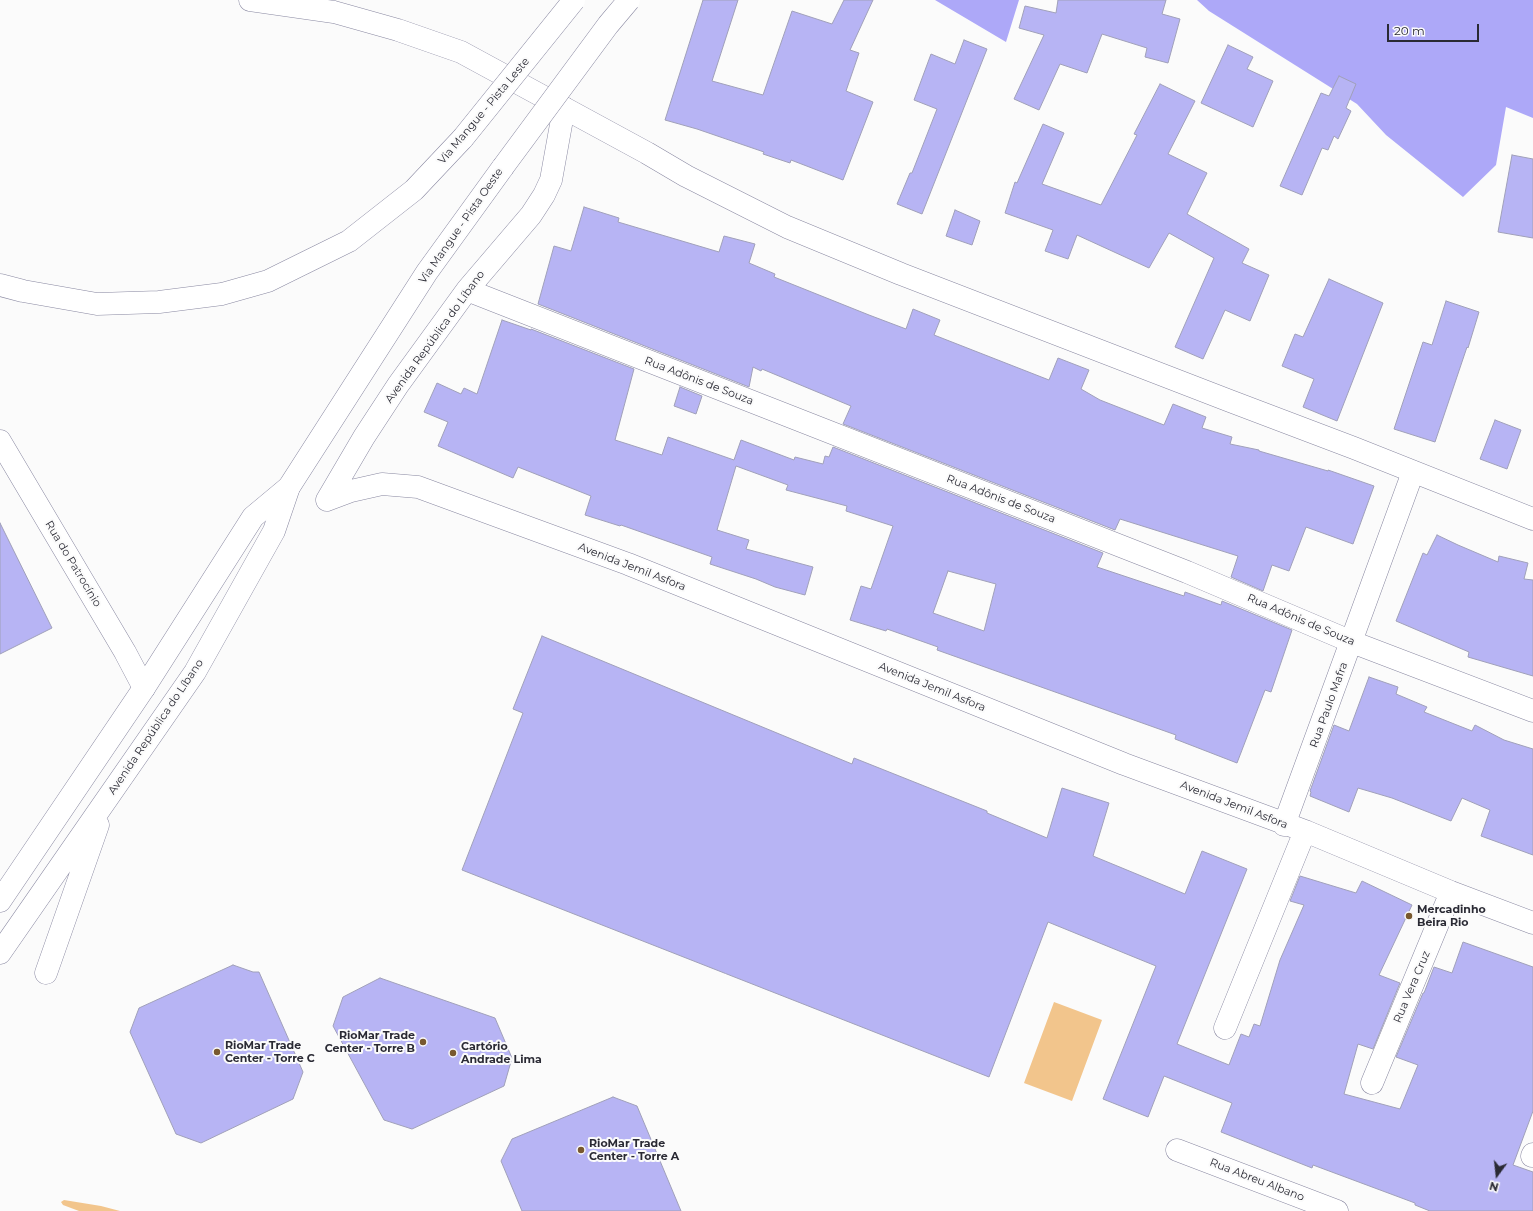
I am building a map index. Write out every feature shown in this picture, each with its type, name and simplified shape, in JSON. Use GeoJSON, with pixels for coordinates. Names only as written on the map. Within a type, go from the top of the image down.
{"type":"FeatureCollection","features":[{"type":"Feature","properties":{"kind":"street"},"geometry":{"type":"LineString","coordinates":[[250,0],[277,2],[334,12],[398,30],[460,52],[647,153],[686,176],[788,227],[901,274],[1354,448],[1533,519]]}},
{"type":"Feature","properties":{"kind":"street","name":"Via Mangue - Pista Leste"},"geometry":{"type":"LineString","coordinates":[[0,285],[23,291],[96,304],[159,302],[222,294],[268,281],[302,265],[349,241],[414,190],[463,138],[574,0]]}},
{"type":"Feature","properties":{"kind":"street","name":"Via Mangue - Pista Oeste"},"geometry":{"type":"LineString","coordinates":[[306,462],[428,272],[608,25],[629,0]]}},
{"type":"Feature","properties":{"kind":"street","name":"Avenida República do Líbano"},"geometry":{"type":"LineString","coordinates":[[327,500],[364,437],[398,385],[467,290],[531,214],[544,195],[551,180],[564,108]]}},
{"type":"Feature","properties":{"kind":"street","name":"Rua Adônis de Souza"},"geometry":{"type":"LineString","coordinates":[[467,290],[1187,572],[1352,642],[1533,711]]}},
{"type":"Feature","properties":{"kind":"street","name":"Rua do Patrocínio"},"geometry":{"type":"LineString","coordinates":[[0,441],[125,652],[144,688]]}},
{"type":"Feature","properties":{"kind":"street","name":"Avenida República do Líbano"},"geometry":{"type":"LineString","coordinates":[[0,953],[195,672],[274,531],[289,487],[306,462]]}},
{"type":"Feature","properties":{"kind":"street","name":"Rua Paulo Mafra"},"geometry":{"type":"LineString","coordinates":[[1284,825],[1414,472]]}},
{"type":"Feature","properties":{"kind":"street","name":"Avenida Jemil Asfora"},"geometry":{"type":"LineString","coordinates":[[327,500],[351,491],[382,484],[418,486],[628,564],[1124,764],[1284,825],[1305,831],[1451,892],[1533,923]]}},
{"type":"Feature","properties":{"kind":"street","name":"Avenida República do Líbano"},"geometry":{"type":"LineString","coordinates":[[0,901],[144,688],[253,517],[289,487]]}},
{"type":"Feature","properties":{"kind":"street"},"geometry":{"type":"LineString","coordinates":[[46,973],[107,799]]}},
{"type":"Feature","properties":{"kind":"street"},"geometry":{"type":"LineString","coordinates":[[1225,1028],[1305,831]]}},
{"type":"Feature","properties":{"kind":"street","name":"Rua Vera Cruz"},"geometry":{"type":"LineString","coordinates":[[1372,1083],[1451,892]]}},
{"type":"Feature","properties":{"kind":"street","name":"Rua Abreu Albano"},"geometry":{"type":"LineString","coordinates":[[1177,1150],[1337,1211]]}},
{"type":"Feature","properties":{"kind":"shaded area"},"geometry":{"type":"Polygon","coordinates":[[[935,0],[1019,0],[1006,42],[935,0]]]}},
{"type":"Feature","properties":{"kind":"shaded area"},"geometry":{"type":"Polygon","coordinates":[[[1197,0],[1533,0],[1533,118],[1506,107],[1496,165],[1463,197],[1386,135],[1357,104],[1209,11],[1197,0]]]}},
{"type":"Feature","properties":{"kind":"shaded area"},"geometry":{"type":"Polygon","coordinates":[[[1054,1002],[1102,1020],[1072,1101],[1024,1083],[1054,1002]]]}},
{"type":"Feature","properties":{"kind":"shaded area"},"geometry":{"type":"Polygon","coordinates":[[[64,1200],[101,1206],[120,1211],[79,1211],[63,1205],[61,1202],[64,1200]]]}},
{"type":"Feature","properties":{"kind":"building"},"geometry":{"type":"Polygon","coordinates":[[[703,0],[738,0],[712,81],[763,95],[792,11],[832,24],[844,0],[873,0],[850,50],[859,53],[846,91],[873,102],[843,180],[791,160],[790,163],[763,154],[764,152],[697,129],[665,120],[703,0]]]}},
{"type":"Feature","properties":{"kind":"building"},"geometry":{"type":"Polygon","coordinates":[[[1058,0],[1166,0],[1162,14],[1180,19],[1168,63],[1145,57],[1147,48],[1102,34],[1087,73],[1060,64],[1039,110],[1014,99],[1044,35],[1019,28],[1025,6],[1056,13],[1058,0]]]}},
{"type":"Feature","properties":{"kind":"building"},"geometry":{"type":"Polygon","coordinates":[[[964,40],[987,49],[922,214],[897,204],[910,173],[912,173],[937,109],[914,100],[931,54],[955,64],[964,40]]]}},
{"type":"Feature","properties":{"kind":"building"},"geometry":{"type":"Polygon","coordinates":[[[1228,45],[1253,57],[1247,69],[1273,81],[1253,127],[1201,103],[1228,45]]]}},
{"type":"Feature","properties":{"kind":"building"},"geometry":{"type":"Polygon","coordinates":[[[1339,76],[1356,84],[1346,108],[1351,111],[1338,139],[1334,136],[1328,150],[1322,148],[1302,195],[1280,186],[1321,93],[1329,96],[1339,76]]]}},
{"type":"Feature","properties":{"kind":"building"},"geometry":{"type":"Polygon","coordinates":[[[1160,84],[1195,101],[1168,154],[1207,173],[1187,214],[1249,249],[1242,263],[1269,275],[1250,321],[1225,310],[1203,359],[1175,347],[1214,258],[1169,233],[1149,268],[1077,235],[1068,259],[1045,251],[1053,230],[1005,213],[1015,182],[1017,183],[1043,124],[1064,133],[1042,184],[1101,205],[1137,135],[1134,134],[1160,84]]]}},
{"type":"Feature","properties":{"kind":"building"},"geometry":{"type":"Polygon","coordinates":[[[1512,155],[1533,159],[1533,238],[1498,232],[1512,155]]]}},
{"type":"Feature","properties":{"kind":"building"},"geometry":{"type":"Polygon","coordinates":[[[584,207],[619,218],[618,222],[719,252],[724,236],[755,244],[749,263],[775,274],[774,277],[869,315],[906,329],[913,309],[940,320],[934,335],[1049,380],[1058,358],[1089,370],[1081,389],[1100,400],[1164,425],[1173,404],[1206,417],[1202,428],[1232,437],[1230,444],[1259,450],[1328,470],[1374,486],[1353,544],[1306,527],[1289,571],[1272,565],[1263,591],[1231,577],[1238,556],[1120,519],[1115,530],[843,424],[851,406],[762,369],[761,371],[753,367],[749,387],[538,304],[554,246],[571,251],[584,207]]]}},
{"type":"Feature","properties":{"kind":"building"},"geometry":{"type":"Polygon","coordinates":[[[955,210],[980,221],[972,245],[946,236],[955,210]]]}},
{"type":"Feature","properties":{"kind":"building"},"geometry":{"type":"Polygon","coordinates":[[[1329,279],[1383,303],[1337,421],[1303,407],[1314,379],[1282,366],[1295,334],[1303,337],[1329,279]]]}},
{"type":"Feature","properties":{"kind":"building"},"geometry":{"type":"Polygon","coordinates":[[[1446,301],[1479,312],[1435,442],[1394,429],[1423,342],[1432,345],[1446,301]]]}},
{"type":"Feature","properties":{"kind":"building"},"geometry":{"type":"Polygon","coordinates":[[[502,320],[531,329],[634,369],[615,440],[662,455],[668,437],[734,460],[741,440],[794,460],[795,457],[823,464],[825,456],[829,457],[833,447],[1103,553],[1097,567],[1184,596],[1185,592],[1221,605],[1222,601],[1292,630],[1271,692],[1265,690],[1237,763],[1175,739],[1176,735],[937,650],[938,647],[887,629],[886,631],[850,620],[861,586],[871,589],[893,526],[846,511],[847,506],[786,490],[788,485],[736,466],[717,530],[749,540],[746,549],[813,567],[805,595],[775,587],[756,579],[710,564],[712,557],[621,525],[620,526],[585,515],[591,496],[518,467],[513,478],[438,446],[448,422],[424,412],[437,383],[461,394],[464,388],[477,394],[502,320]],[[948,571],[933,613],[984,631],[996,584],[948,571]]]}},
{"type":"Feature","properties":{"kind":"building"},"geometry":{"type":"Polygon","coordinates":[[[680,387],[702,396],[696,414],[674,406],[680,387]]]}},
{"type":"Feature","properties":{"kind":"building"},"geometry":{"type":"Polygon","coordinates":[[[1495,420],[1521,430],[1507,469],[1480,459],[1495,420]]]}},
{"type":"Feature","properties":{"kind":"building"},"geometry":{"type":"Polygon","coordinates":[[[0,523],[52,628],[0,654],[0,523]]]}},
{"type":"Feature","properties":{"kind":"building"},"geometry":{"type":"Polygon","coordinates":[[[1437,535],[1498,562],[1499,556],[1528,563],[1524,579],[1533,580],[1533,676],[1468,657],[1469,652],[1396,621],[1423,553],[1427,555],[1437,535]]]}},
{"type":"Feature","properties":{"kind":"building"},"geometry":{"type":"Polygon","coordinates":[[[542,636],[852,764],[854,758],[987,811],[987,813],[1047,838],[1062,788],[1109,803],[1093,856],[1185,894],[1202,851],[1247,869],[1177,1044],[1229,1065],[1241,1034],[1249,1037],[1254,1024],[1260,1026],[1280,960],[1304,905],[1290,901],[1300,876],[1356,893],[1362,881],[1412,905],[1379,975],[1400,983],[1373,1049],[1358,1044],[1344,1094],[1400,1109],[1418,1065],[1396,1057],[1434,967],[1452,973],[1463,942],[1533,967],[1533,1111],[1513,1165],[1533,1172],[1533,1211],[1430,1211],[1415,1205],[1415,1203],[1313,1165],[1312,1168],[1221,1132],[1232,1103],[1164,1076],[1148,1117],[1103,1099],[1156,966],[1048,922],[989,1077],[462,870],[523,713],[513,709],[542,636]]]}},
{"type":"Feature","properties":{"kind":"building"},"geometry":{"type":"Polygon","coordinates":[[[1369,677],[1398,687],[1396,694],[1427,707],[1424,712],[1472,731],[1475,725],[1504,740],[1533,749],[1533,855],[1481,836],[1490,810],[1462,798],[1451,821],[1392,798],[1358,788],[1349,812],[1310,796],[1310,791],[1334,725],[1349,731],[1369,677]]]}},
{"type":"Feature","properties":{"kind":"building","name":"RioMar Trade Center - Torre C"},"geometry":{"type":"Polygon","coordinates":[[[233,965],[253,972],[259,972],[303,1072],[293,1099],[201,1143],[176,1134],[130,1032],[139,1008],[233,965]]]}},
{"type":"Feature","properties":{"kind":"building","name":"RioMar Trade Center - Torre B"},"geometry":{"type":"Polygon","coordinates":[[[380,978],[495,1018],[512,1058],[504,1086],[412,1129],[384,1120],[333,1026],[343,997],[380,978]]]}},
{"type":"Feature","properties":{"kind":"building","name":"RioMar Trade Center - Torre A"},"geometry":{"type":"Polygon","coordinates":[[[613,1097],[637,1106],[681,1211],[522,1211],[501,1161],[512,1139],[613,1097]]]}},
{"type":"Feature","properties":{"kind":"place","name":"Mercadinho Beira Rio"},"geometry":{"type":"Point","coordinates":[1409,916]}},
{"type":"Feature","properties":{"kind":"place","name":"RioMar Trade Center - Torre B"},"geometry":{"type":"Point","coordinates":[423,1042]}},
{"type":"Feature","properties":{"kind":"place","name":"RioMar Trade Center - Torre C"},"geometry":{"type":"Point","coordinates":[217,1052]}},
{"type":"Feature","properties":{"kind":"place","name":"Cartório Andrade Lima"},"geometry":{"type":"Point","coordinates":[453,1053]}},
{"type":"Feature","properties":{"kind":"place","name":"RioMar Trade Center - Torre A"},"geometry":{"type":"Point","coordinates":[581,1150]}}]}
